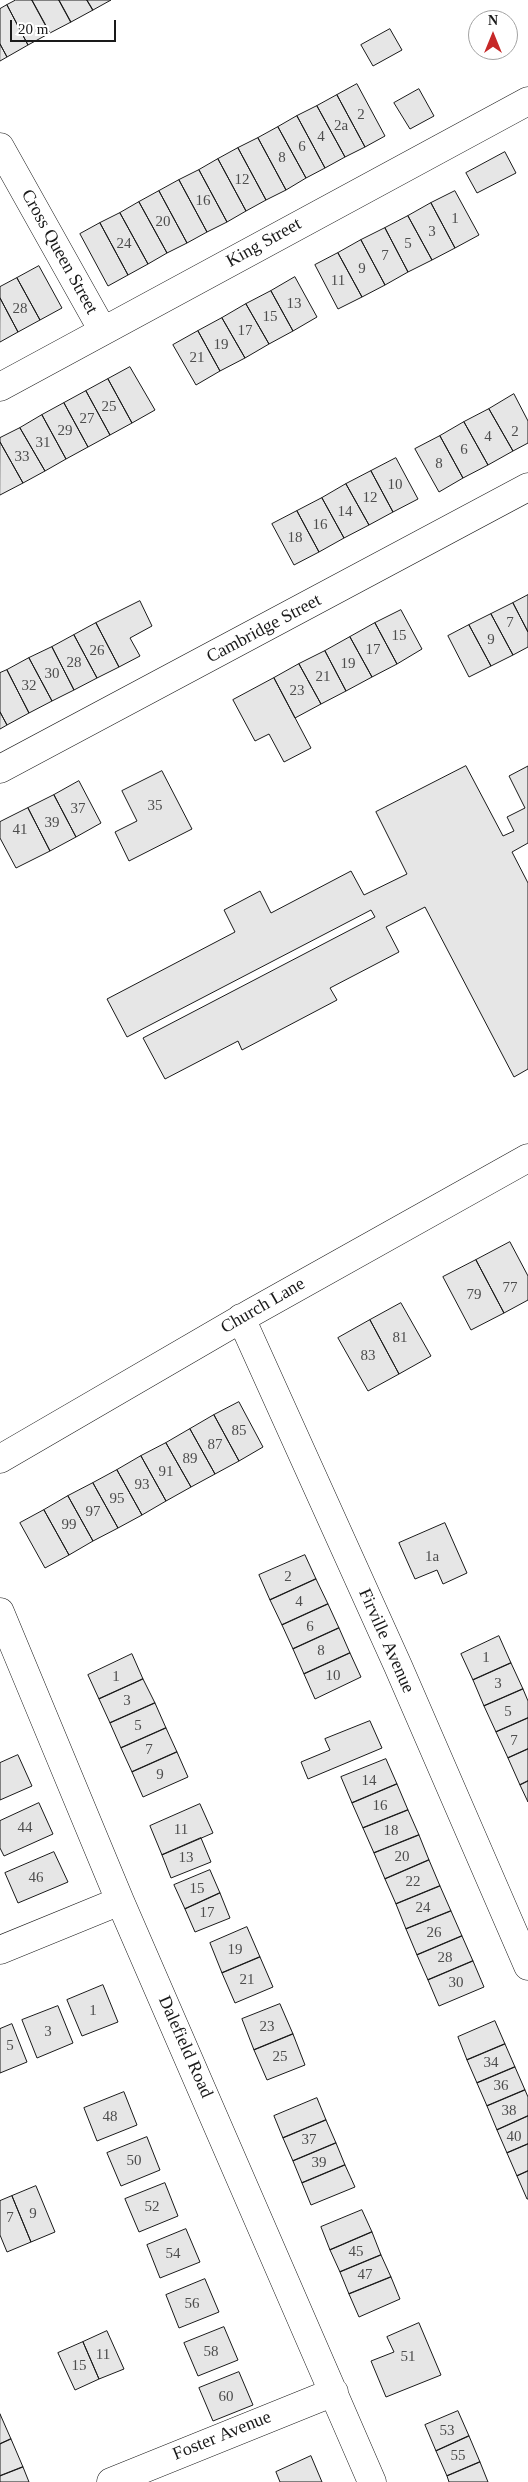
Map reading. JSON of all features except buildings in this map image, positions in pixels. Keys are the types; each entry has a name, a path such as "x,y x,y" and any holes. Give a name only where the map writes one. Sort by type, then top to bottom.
{"street":[{"name":"King Street","path":"0,387 528,101"},
{"name":"Cross Queen Street","path":"0,147 103,331"},
{"name":"Cambridge Street","path":"0,769 528,487"},
{"name":"Church Lane","path":"0,1460 241,1318 527,1161"},
{"name":"Firville Avenue","path":"241,1318 398,1666 528,1966"},
{"name":"Dalefield Road","path":"0,1612 120,1900 372,2482"},
{"path":"0,1950 120,1900"},
{"name":"Foster Avenue","path":"111,2482 334,2392"}]}
